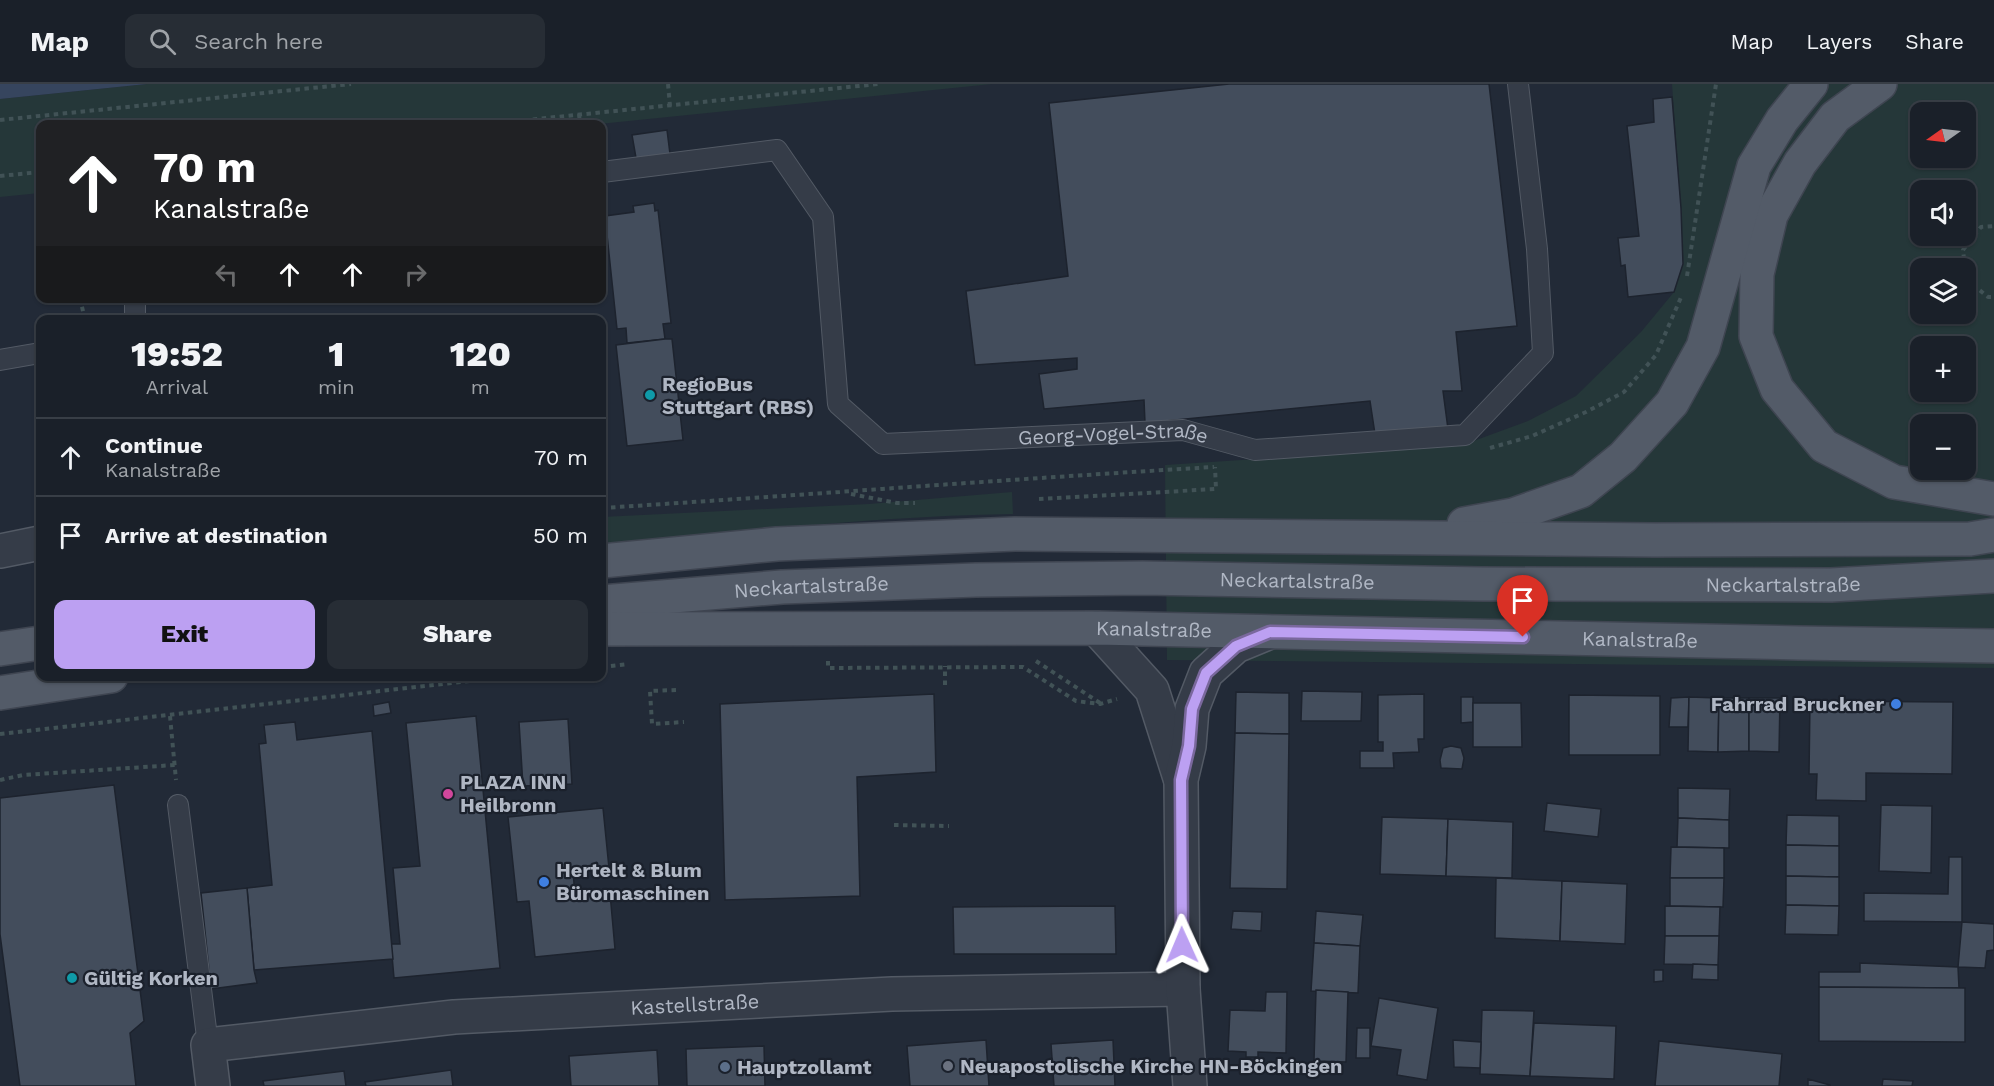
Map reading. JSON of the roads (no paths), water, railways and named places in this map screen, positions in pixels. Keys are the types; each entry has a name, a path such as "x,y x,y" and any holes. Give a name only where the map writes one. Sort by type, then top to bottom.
{"main road":[{"path":"1390,538 1513,515 1581,491 1623,458 1672,403 1704,347 1754,166 1782,120 1811,84"},
{"path":"1880,84 1835,117 1800,163 1772,215 1757,274 1756,336 1777,389 1824,446 1894,482 1994,499"},
{"path":"606,561 777,544 1014,534 1655,540 1970,539 1994,535"},
{"name":"Neckartalstraße","path":"606,602 782,587 976,580 1143,578 1493,584 1832,585 1994,576"},
{"name":"Kanalstraße","path":"606,629 1096,628 1990,646"},
{"path":"0,649 36,643"},
{"path":"0,693 78,681"}],"street":[{"path":"0,551 36,544"},
{"path":"1096,628 1152,690 1181,780"},
{"path":"1190,1086 1183,989 1181,780 1189,746 1192,709 1206,673 1236,646 1270,632"},
{"name":"Kastellstraße","path":"208,1045 454,1017 892,994 1183,989"},
{"path":"208,1045 213,1086"}],"lane":[{"name":"Georg-Vogel-Straße","path":"606,171 777,150 824,217 838,405 883,444 1183,430 1255,450 1465,435 1543,353 1537,249 1518,84"},
{"path":"0,360 36,354"},
{"path":"178,805 208,1045"}],"water":[{"path":"0,84 147,84 0,99"}],"place":[{"name":"RegioBus Stuttgart (RBS)","path":"650,395"},
{"name":"Fahrrad Bruckner","path":"1896,704"},
{"name":"PLAZA INN Heilbronn","path":"448,794"},
{"name":"Hertelt & Blum Büromaschinen","path":"544,882"},
{"name":"Gültig Korken","path":"72,978"},
{"name":"Neuapostolische Kirche HN-Böckingen","path":"948,1066"},
{"name":"Hauptzollamt","path":"725,1067"}]}
